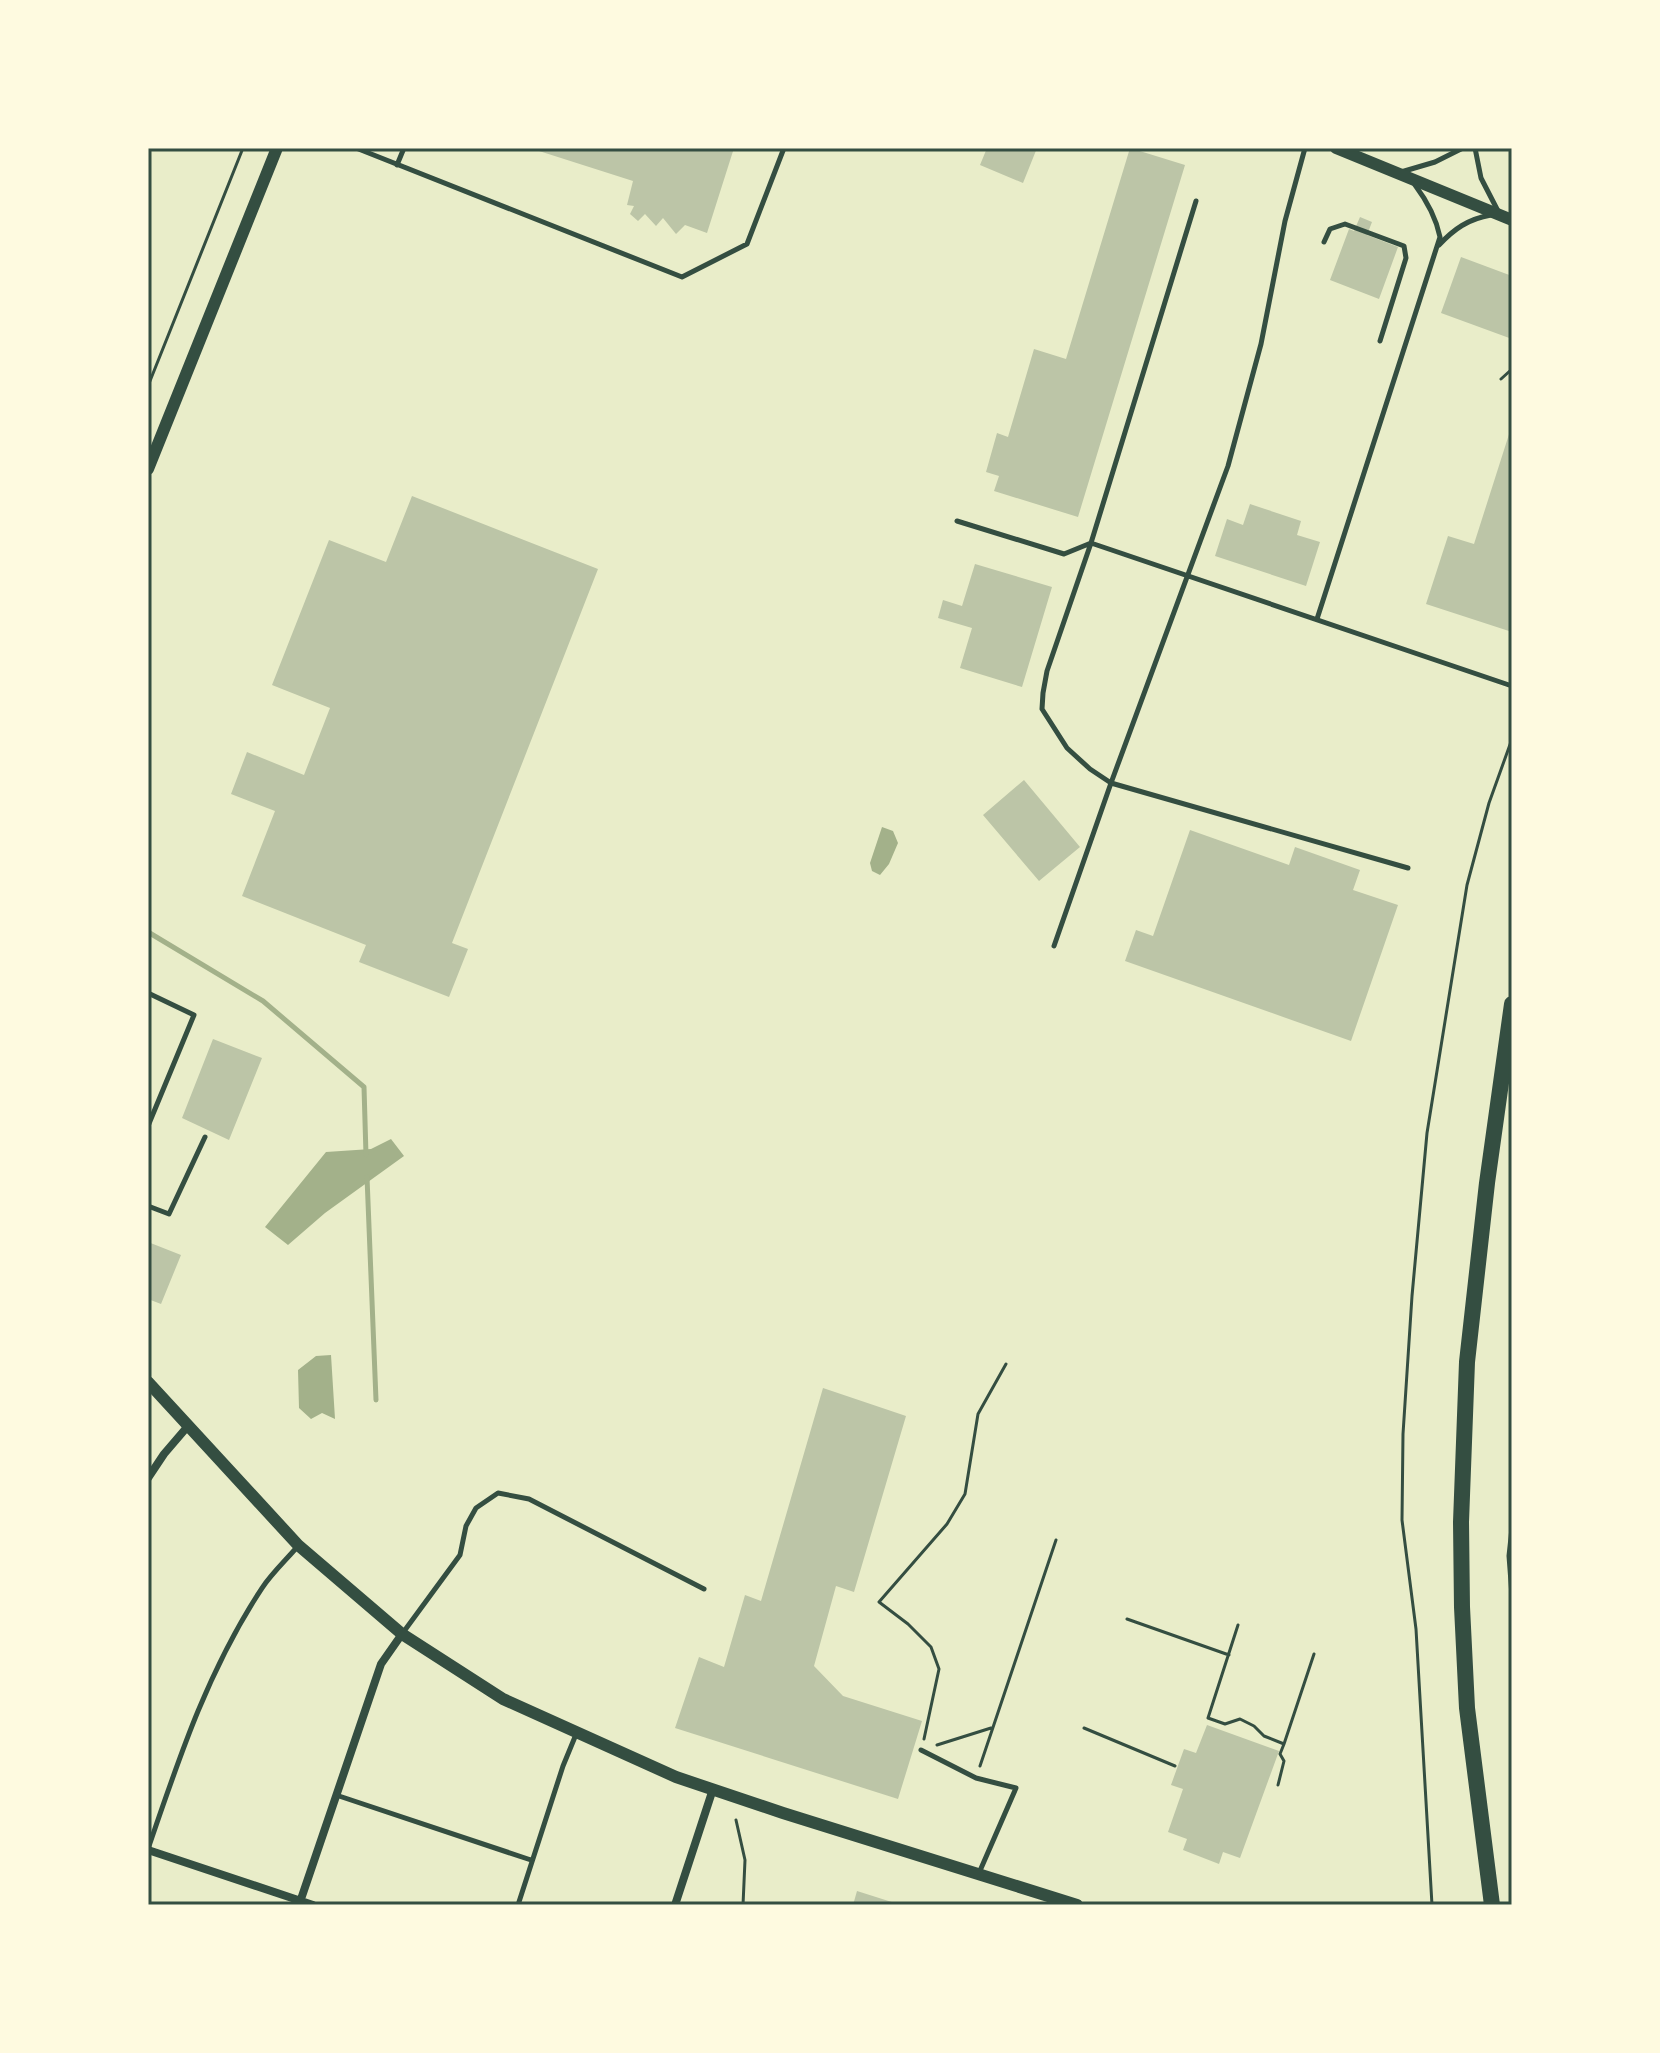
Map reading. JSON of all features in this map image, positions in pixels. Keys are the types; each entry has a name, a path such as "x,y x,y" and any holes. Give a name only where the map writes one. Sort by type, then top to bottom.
{"main road":[{"path":"1492,1905 1465,1678 1462,1493 1467,1362 1487,1183 1512,1004"}],"street":[{"path":"148,469 277,148"},
{"path":"1336,148 1512,220"},
{"path":"148,1382 298,1545 402,1634 503,1699 676,1777 1077,1905"},
{"path":"148,1478 188,1426"},
{"path":"300,1903 381,1664 402,1634"},
{"path":"675,1905 713,1789"},
{"path":"148,1850 313,1905"}],"lane":[{"path":"356,148 682,277 747,244 784,148"},
{"path":"397,165 404,148"},
{"path":"1054,946 1228,466 1261,344 1285,221 1305,148"},
{"path":"1317,619 1440,237 1438,224 1425,198 1404,175 1463,148"},
{"path":"1435,249 1465,222 1499,214 1481,178 1475,148"},
{"path":"1196,201 1091,543 1047,671 1042,709 1067,748 1111,783 1408,868"},
{"path":"1324,242 1330,229 1345,224 1404,246 1406,258 1380,341"},
{"path":"957,521 1064,554 1091,543 1512,686"},
{"path":"148,993 194,1015 148,1126"},
{"path":"148,1206 169,1214 205,1137"},
{"path":"402,1634 460,1555 466,1526 476,1508 498,1493 529,1499 704,1589"},
{"path":"148,1850 195,1715 229,1642 263,1587 298,1545"},
{"path":"518,1905 577,1732"},
{"path":"921,1750 976,1778 1016,1788 979,1874"},
{"path":"336,1795 531,1860"}],"path":[{"path":"148,386 243,148"},
{"path":"1501,379 1512,369"},
{"path":"1432,1905 1416,1629 1402,1520 1403,1434 1412,1296 1427,1133 1467,885 1489,803 1512,739"},
{"path":"991,1728 921,1750 939,1669 931,1647 879,1602 947,1524 965,1494 978,1414 1006,1364"},
{"path":"1512,1519 1508,1556 1512,1609"},
{"path":"976,1778 1056,1540"},
{"path":"1127,1619 1229,1655"},
{"path":"1238,1625 1208,1718 1225,1724 1240,1719 1264,1736 1284,1744"},
{"path":"1278,1785 1284,1761 1280,1754 1314,1654"},
{"path":"1084,1728 1175,1766"},
{"path":"736,1820 745,1860 743,1905"}],"shaded area":[{"path":"882,827 893,831 898,843 889,864 880,875 872,871 870,863"},
{"path":"391,1139 404,1156 325,1213 288,1245 265,1227 326,1152 371,1149"},
{"path":"331,1355 335,1419 322,1413 311,1419 299,1408 298,1370 316,1356"}],"building":[{"path":"540,148 734,148 707,233 685,225 676,234 663,218 656,226 645,214 638,221 630,214 634,206 627,205 633,181 539,151"},
{"path":"987,148 1037,148 1023,183 980,165"},
{"path":"1130,148 1185,165 1078,517 994,491 999,476 986,472 997,433 1008,437 1034,349 1066,359"},
{"path":"1360,217 1372,222 1367,235 1398,247 1379,299 1330,280 1349,229 1354,231"},
{"path":"1461,257 1512,276 1512,339 1441,313"},
{"path":"1511,428 1512,632 1426,604 1448,536 1474,544"},
{"path":"412,496 598,569 452,943 468,949 449,997 359,962 366,945 242,896 275,811 231,794 247,752 304,775 330,708 272,685 329,540 386,562"},
{"path":"1250,504 1301,521 1297,535 1320,542 1306,586 1215,556 1227,519 1243,525"},
{"path":"975,564 1052,587 1022,687 960,668 972,628 938,618 943,600 962,606"},
{"path":"1024,780 1080,847 1039,881 983,815"},
{"path":"1190,830 1289,865 1295,847 1360,870 1353,890 1398,905 1351,1041 1125,961 1136,930 1153,936"},
{"path":"213,1039 262,1058 229,1140 182,1118"},
{"path":"148,1242 181,1255 161,1304 148,1299"},
{"path":"823,1388 906,1416 854,1592 836,1586 814,1666 843,1696 922,1721 898,1799 675,1728 699,1657 724,1667 745,1595 761,1601"},
{"path":"1207,1725 1279,1751 1240,1858 1223,1852 1219,1864 1183,1850 1187,1839 1168,1832 1183,1789 1171,1785 1184,1749 1196,1753"},
{"path":"857,1891 898,1904 898,1905 853,1905"}],"waterway":[{"path":"148,932 263,1001 364,1087 366,1155"},
{"path":"367,1177 376,1400"}]}
